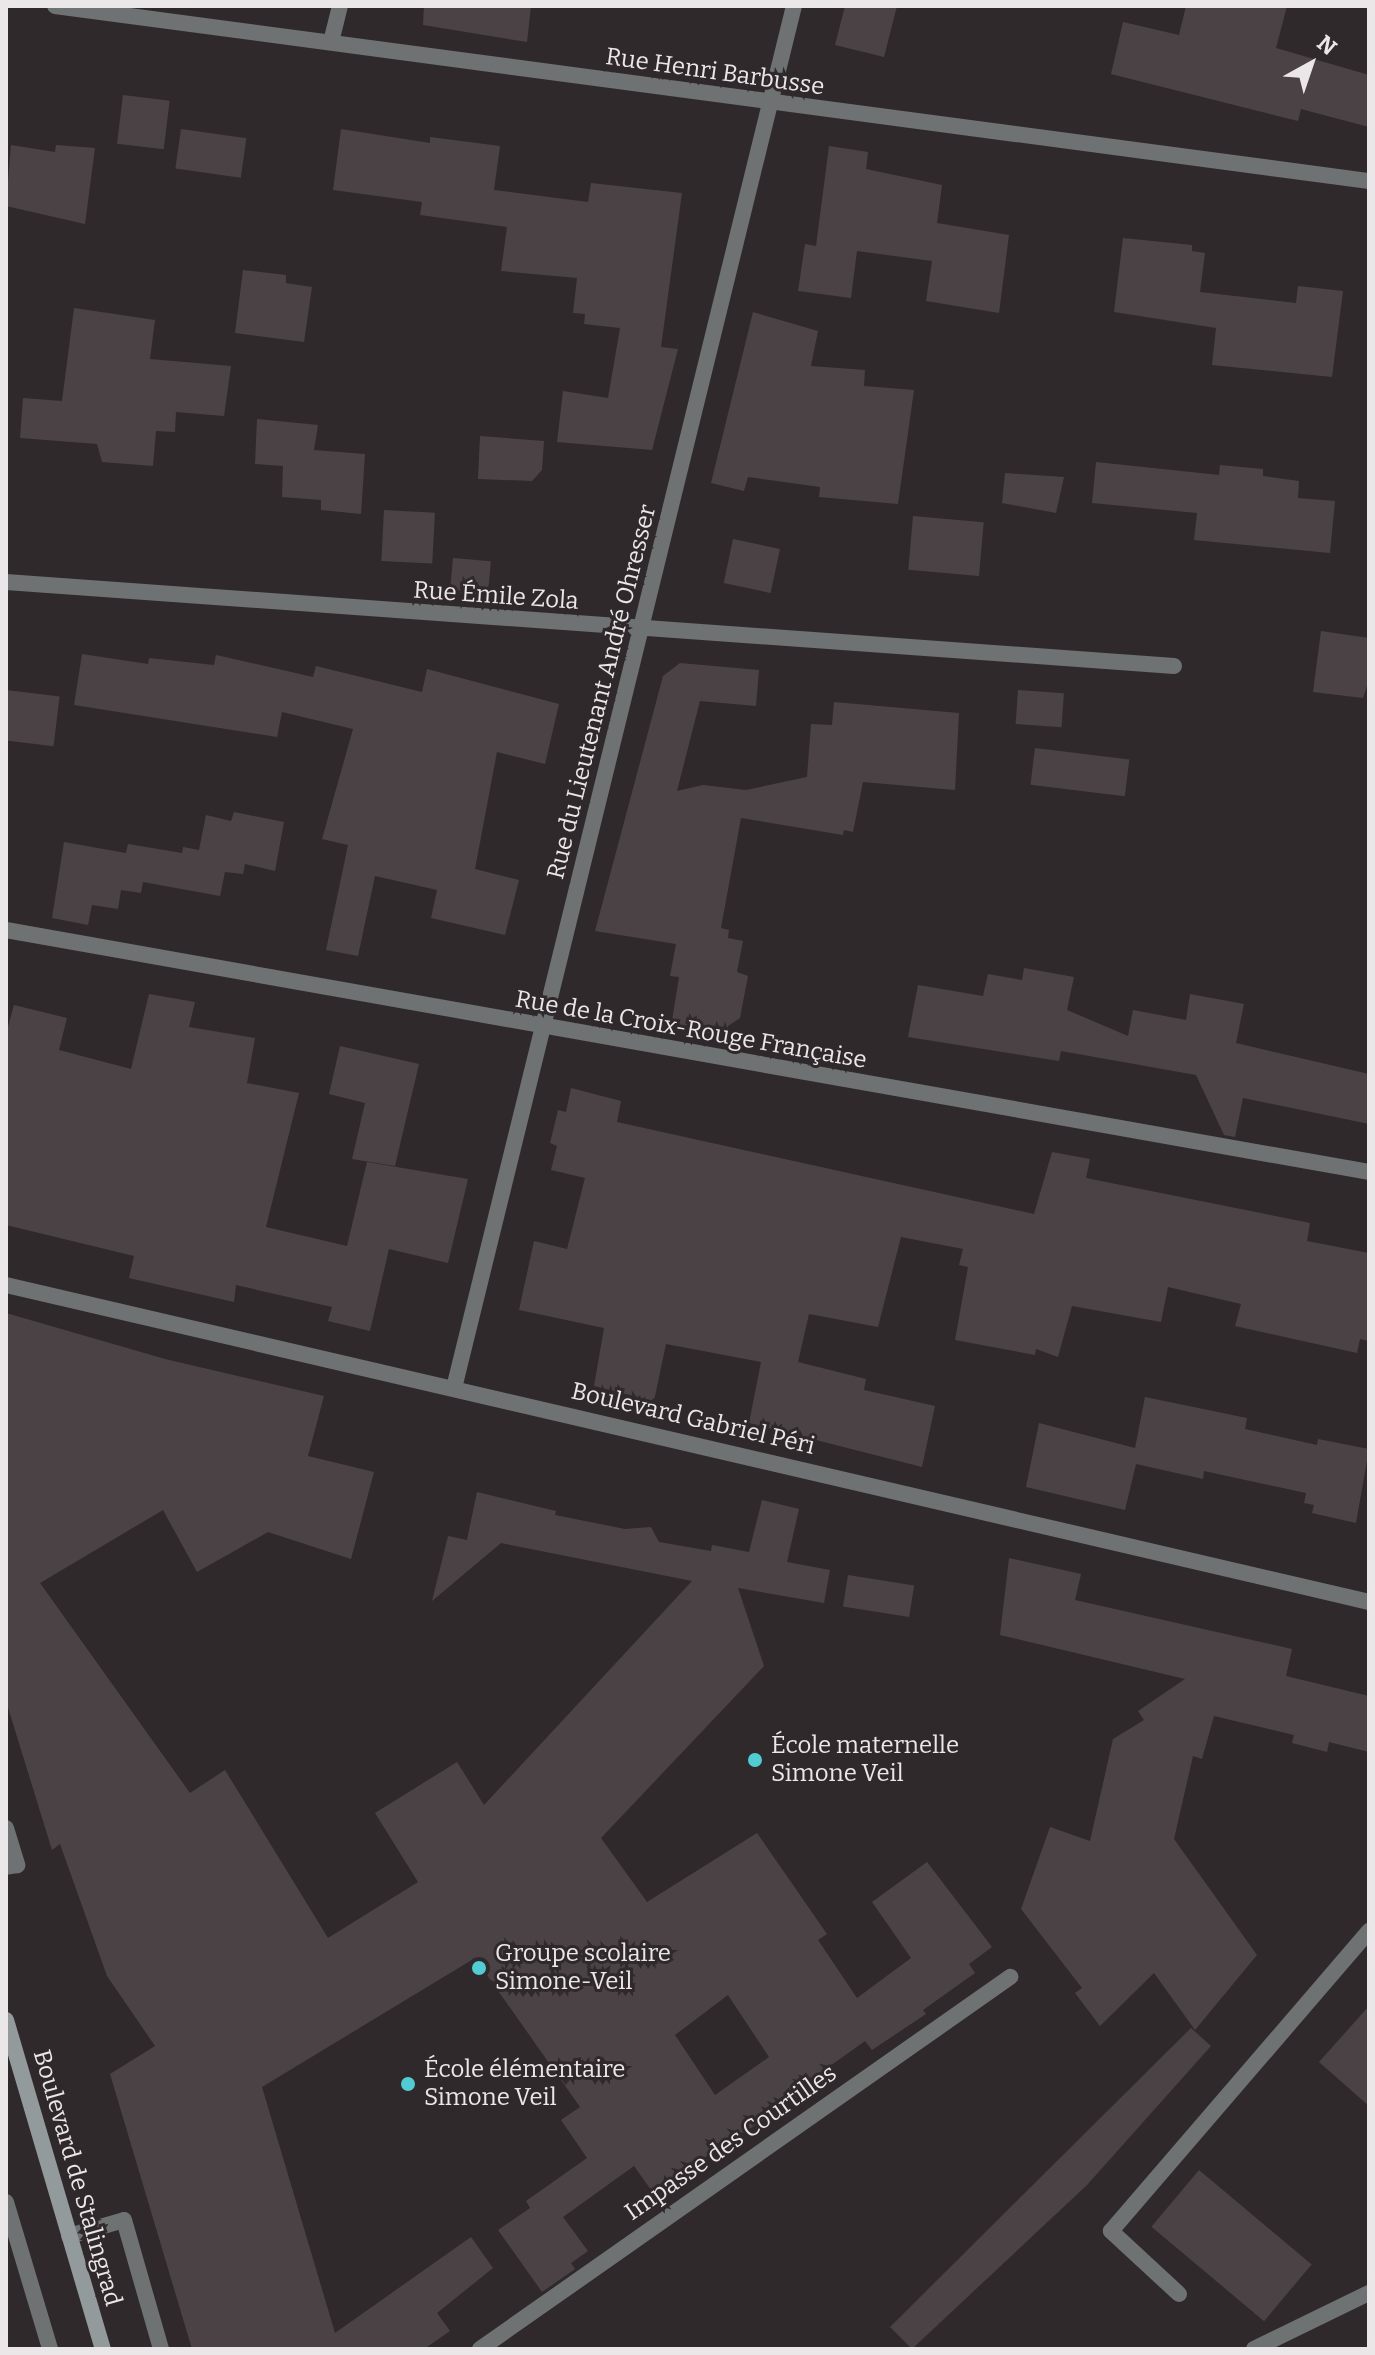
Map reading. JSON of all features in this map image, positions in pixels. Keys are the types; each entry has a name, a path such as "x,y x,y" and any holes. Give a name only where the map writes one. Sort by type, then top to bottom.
{"main road":[{"name":"Boulevard de Stalingrad","path":"6,2020 103,2349"}],"street":[{"name":"Rue Henri Barbusse","path":"55,6 770,104 1369,181"},
{"path":"331,42 340,6"},
{"name":"Rue du Lieutenant André Ohresser","path":"454,1388 794,6"},
{"name":"Rue Émile Zola","path":"6,582 642,631 1174,666"},
{"name":"Rue de la Croix-Rouge Française","path":"6,930 543,1029 1369,1172"},
{"name":"Boulevard Gabriel Péri","path":"6,1285 1369,1602"},
{"path":"6,1828 17,1865 6,1867"},
{"path":"1179,2294 1111,2231 1369,1931"},
{"name":"Impasse des Courtilles","path":"480,2349 1010,1977"},
{"path":"6,2202 50,2349"},
{"path":"69,2236 124,2220 161,2349"},
{"path":"1254,2349 1369,2293"}],"building":[{"path":"424,6 531,6 527,42 423,25"},
{"path":"845,6 897,6 884,57 835,45"},
{"path":"1186,6 1287,6 1276,48 1369,75 1369,127 1301,109 1298,121 1111,74 1123,22 1179,35"},
{"path":"123,95 170,101 164,149 117,144"},
{"path":"181,129 246,138 241,178 175,169"},
{"path":"341,129 430,143 430,137 500,146 494,190 588,202 591,183 682,193 661,347 678,349 652,450 557,442 563,391 608,398 620,328 584,324 585,314 573,313 577,278 501,271 507,227 420,215 422,202 333,190"},
{"path":"11,145 55,152 56,145 95,148 85,224 6,206"},
{"path":"829,146 868,152 866,169 942,185 937,223 1009,235 999,313 926,301 932,261 857,251 851,298 798,291 805,244 816,246"},
{"path":"1123,238 1192,245 1192,251 1205,253 1200,292 1296,303 1298,286 1343,291 1332,377 1212,365 1216,328 1114,312"},
{"path":"243,270 286,275 286,283 312,287 304,342 235,333"},
{"path":"74,308 155,320 150,359 231,366 224,416 176,412 175,432 156,431 153,466 102,462 97,444 20,438 23,398 62,401"},
{"path":"753,312 818,331 811,366 865,370 864,386 914,390 898,504 819,497 820,487 748,477 744,491 711,483"},
{"path":"257,419 318,425 314,450 365,454 361,514 321,510 321,500 282,497 283,466 255,464"},
{"path":"480,436 544,441 542,470 532,481 478,479"},
{"path":"1096,462 1219,475 1220,465 1263,469 1263,476 1299,481 1298,498 1335,501 1330,553 1194,540 1197,513 1092,503"},
{"path":"1005,473 1064,477 1056,513 1002,503"},
{"path":"384,510 435,513 432,564 381,561"},
{"path":"913,516 984,522 979,576 908,570"},
{"path":"733,539 780,549 771,593 724,583"},
{"path":"453,558 491,561 488,595 450,592"},
{"path":"1321,631 1369,638 1369,680 1363,698 1313,692"},
{"path":"82,654 148,664 149,658 214,665 216,655 313,677 316,666 422,692 427,669 559,704 545,764 497,752 475,869 519,880 505,935 431,918 437,890 375,876 358,956 326,950 348,845 322,839 353,729 282,712 277,737 74,705"},
{"path":"680,663 759,670 756,706 700,701 677,791 703,785 746,790 807,777 811,724 832,725 834,702 959,713 955,790 863,782 853,832 844,830 843,835 741,818 721,928 729,930 728,938 743,941 737,972 748,976 740,1018 728,1026 726,1036 671,1027 679,977 670,976 676,944 595,931 663,676"},
{"path":"6,690 60,697 54,746 6,740"},
{"path":"1018,690 1064,693 1062,727 1016,724"},
{"path":"1035,748 1129,760 1125,796 1030,785"},
{"path":"234,812 284,822 275,871 245,864 243,874 225,872 220,896 143,882 141,893 121,890 118,909 92,905 88,925 52,918 64,842 126,853 128,844 182,853 183,847 199,850 206,815 231,821"},
{"path":"1024,968 1074,977 1067,1010 1128,1036 1133,1010 1186,1020 1190,994 1244,1004 1236,1043 1369,1074 1369,1124 1243,1098 1235,1137 1224,1135 1196,1075 1061,1051 1059,1061 908,1037 918,985 983,996 988,974 1022,980"},
{"path":"149,994 195,1002 189,1027 255,1038 247,1083 299,1093 266,1227 347,1246 367,1162 468,1179 448,1263 389,1249 370,1331 328,1321 332,1307 236,1285 234,1302 129,1278 134,1256 6,1225 6,1034 14,1005 67,1018 59,1050 131,1069"},
{"path":"340,1046 419,1064 395,1166 352,1159 365,1103 329,1094"},
{"path":"571,1088 621,1101 617,1122 1034,1214 1052,1152 1090,1159 1086,1178 1310,1223 1307,1241 1369,1253 1369,1341 1360,1339 1357,1353 1235,1326 1241,1304 1168,1287 1161,1322 1072,1306 1058,1357 1036,1349 1035,1355 955,1340 968,1267 959,1265 963,1249 901,1237 878,1327 809,1314 798,1362 866,1379 864,1390 935,1406 922,1467 749,1423 761,1362 666,1344 654,1401 594,1386 604,1328 519,1310 534,1241 567,1249 585,1178 551,1170 557,1146 550,1143 558,1110 566,1112"},
{"path":"6,1313 165,1359 324,1396 308,1456 374,1472 351,1559 268,1532 197,1572 163,1510 40,1583 190,1793 225,1770 328,1938 418,1882 375,1813 457,1762 484,1805 692,1581 501,1543 432,1601 448,1536 467,1540 477,1492 556,1511 555,1515 625,1529 651,1527 659,1542 711,1551 712,1545 749,1552 762,1500 799,1509 787,1562 830,1570 824,1603 738,1588 764,1666 601,1838 647,1902 757,1833 827,1934 818,1940 857,1998 911,1958 872,1902 927,1862 992,1947 969,1964 975,1973 923,2010 926,2014 872,2050 865,2041 795,2091 798,2096 654,2194 634,2166 563,2217 588,2251 571,2263 575,2269 542,2292 498,2230 530,2208 526,2201 587,2158 561,2120 580,2107 475,1958 262,2087 335,2333 471,2237 493,2268 437,2313 450,2331 424,2349 192,2349 110,2074 155,2046 107,1976 60,1844 52,1850 6,1701","holes":["728,1995 769,2057 715,2095 675,2035"]},
{"path":"1145,1397 1247,1418 1245,1429 1317,1445 1318,1439 1369,1449 1356,1523 1312,1513 1314,1505 1304,1503 1306,1493 1204,1471 1203,1479 1136,1464 1125,1510 1026,1487 1039,1423 1135,1448"},
{"path":"1009,1558 1081,1574 1075,1600 1292,1649 1286,1676 1369,1696 1369,1752 1329,1742 1327,1752 1292,1743 1294,1735 1214,1716 1202,1759 1193,1756 1174,1839 1257,1955 1195,2030 1154,1973 1100,2026 1075,1993 1082,1988 1021,1909 1050,1827 1090,1841 1113,1739 1144,1720 1138,1711 1185,1679 1000,1635"},
{"path":"848,1575 914,1585 909,1617 843,1607"},
{"path":"1369,2006 1369,2106 1319,2062"},
{"path":"1191,2028 1211,2046 1087,2185 912,2349 890,2327"},
{"path":"1199,2170 1312,2264 1264,2321 1151,2227"}],"place":[{"name":"École maternelle Simone Veil","path":"755,1760"},
{"name":"Groupe scolaire Simone-Veil","path":"479,1968"},
{"name":"École élémentaire Simone Veil","path":"408,2084"}]}
